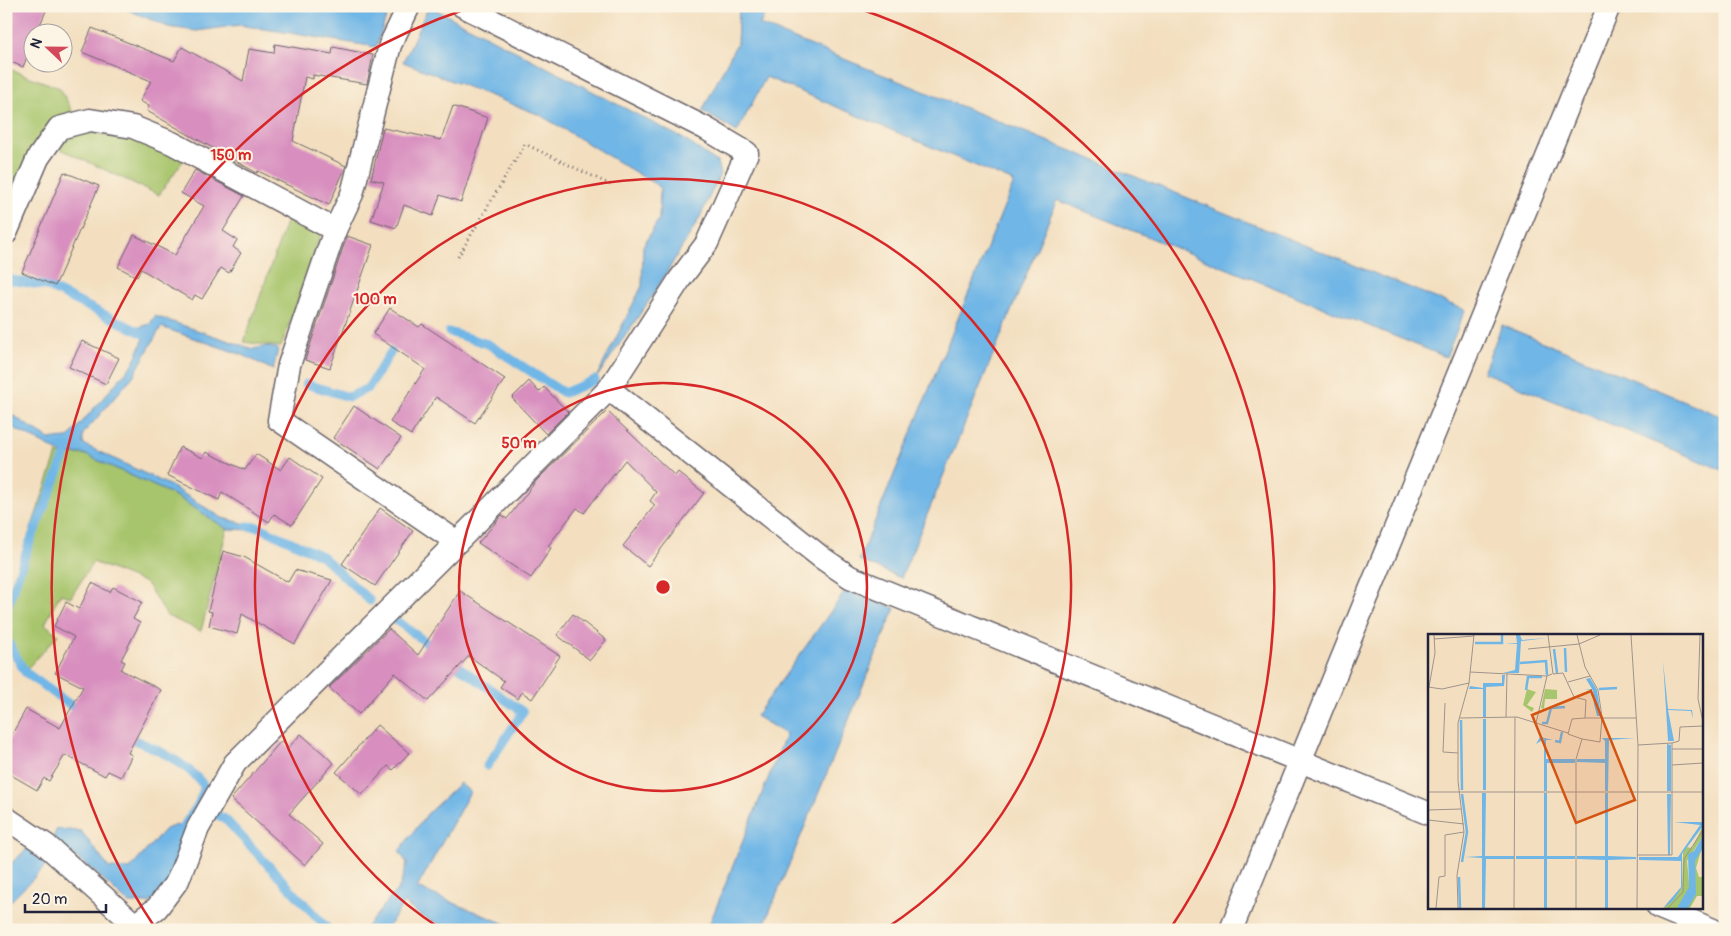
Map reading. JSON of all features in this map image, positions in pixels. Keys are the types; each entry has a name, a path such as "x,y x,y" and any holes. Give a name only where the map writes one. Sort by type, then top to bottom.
{"street":[{"path":"409,6 390,46 352,194 335,230 289,365 279,420 458,542"},
{"path":"6,818 46,845 133,927 157,908 178,880 198,828 235,763 609,389 680,279 707,243 747,153 705,128 463,6"},
{"path":"1231,930 1609,6"},
{"path":"6,233 38,158 60,128 90,120 133,128 172,143 335,230"},
{"path":"609,389 822,558 850,577 1428,813"},
{"path":"1660,908 1713,930"}],"path":[{"path":"458,257 525,144 611,186"}],"green space":[{"path":"6,68 60,88 73,113 36,141 13,194 6,192"},
{"path":"82,131 136,139 184,159 159,195 56,147"},
{"path":"288,217 321,234 281,347 244,342"},
{"path":"57,454 84,454 176,496 227,529 201,631 167,616 146,583 93,562 71,597 60,594 45,624 58,635 23,673 6,643 6,600"}],"water":[{"path":"119,6 390,6 376,47 240,25 197,31 168,27"},
{"path":"429,6 682,138 717,162 720,174 699,219 653,295 595,380 642,286 643,246 659,219 660,187 540,115 403,62"},
{"path":"739,6 767,6 760,25 1465,310 1446,357 1057,200 901,578 859,560 1014,182 766,77 737,132 702,111 737,43"},
{"path":"155,316 253,349 267,346 278,349 273,370 243,355 161,327 134,375 83,434 83,444 171,486 222,518 259,527 252,530 227,529 176,496 84,454 63,454 6,424 6,411 49,439 68,438 133,364 144,338 134,329 150,324"},
{"path":"1502,325 1725,418 1725,471 1483,372"},
{"path":"846,590 895,608 762,930 707,930 786,734 756,716"},
{"path":"460,783 470,792 417,888 520,930 473,930 444,925 417,913 404,902 386,930 364,930 400,886 407,863 399,851 428,813"},
{"path":"177,825 186,835 170,881 150,903 128,903 95,872 52,839 57,829 81,831 109,868 130,869 165,829"},
{"path":"28,848 48,864 6,906 6,868"}],"building":[{"path":"12,6 48,6 41,22 22,22 22,67 6,60 6,21"},
{"path":"92,28 174,61 182,47 243,81 249,49 274,53 275,44 332,54 333,47 373,55 367,84 313,75 313,79 305,77 293,141 346,166 329,205 258,171 257,173 147,111 149,106 140,101 151,81 82,52"},
{"path":"453,106 488,118 461,202 440,195 433,216 404,205 396,228 371,220 384,182 371,179 383,128 441,140"},
{"path":"195,170 244,196 223,231 237,240 233,247 241,253 229,273 221,268 202,299 195,295 192,300 141,269 137,277 118,267 134,235 175,255 204,206 181,193"},
{"path":"64,172 99,186 55,286 22,272"},
{"path":"347,236 373,245 330,368 305,360"},
{"path":"390,308 419,327 422,324 505,379 475,423 436,397 411,435 390,422 425,369 373,334"},
{"path":"82,341 119,358 106,384 69,367"},
{"path":"529,381 539,392 544,387 568,412 546,434 512,398"},
{"path":"354,406 401,438 380,469 333,438"},
{"path":"607,411 675,476 678,472 704,493 648,566 623,546 655,505 650,501 656,492 625,460 584,513 577,508 548,546 551,548 531,578 478,543 502,515 507,519 536,481"},
{"path":"180,447 203,458 206,452 245,470 256,454 281,470 290,457 322,479 292,525 274,514 269,522 222,492 219,500 167,475"},
{"path":"380,508 413,531 375,586 342,564"},
{"path":"223,551 244,557 288,582 295,570 332,580 295,644 242,614 237,634 209,626 212,612 208,611"},
{"path":"92,583 110,592 113,587 142,602 133,619 140,623 121,660 125,662 121,670 161,690 128,753 132,755 121,777 108,771 105,776 65,755 49,781 44,778 37,790 6,772 6,745 26,709 60,728 83,687 55,673 74,637 54,626 66,602 79,609"},
{"path":"460,591 560,656 532,699 522,692 518,699 500,687 504,681 469,656 428,701 395,673 359,714 329,688 389,629 418,655"},
{"path":"573,614 606,640 590,660 557,635"},
{"path":"377,725 409,753 393,770 388,766 362,795 336,772"},
{"path":"301,734 334,763 289,814 323,844 305,865 231,799 281,741 289,747"}],"waterway":[{"path":"6,279 46,286 144,334"},
{"path":"449,332 488,344 564,393 595,380"},
{"path":"306,384 349,397 368,388 391,352"},
{"path":"69,446 28,547 7,608 7,640 25,672 80,712"},
{"path":"247,526 259,527 322,556 370,601"},
{"path":"397,621 435,649"},
{"path":"449,660 523,712 487,766"},
{"path":"124,736 179,762 205,787 198,805 175,839"},
{"path":"213,813 225,819 329,930"}]}
